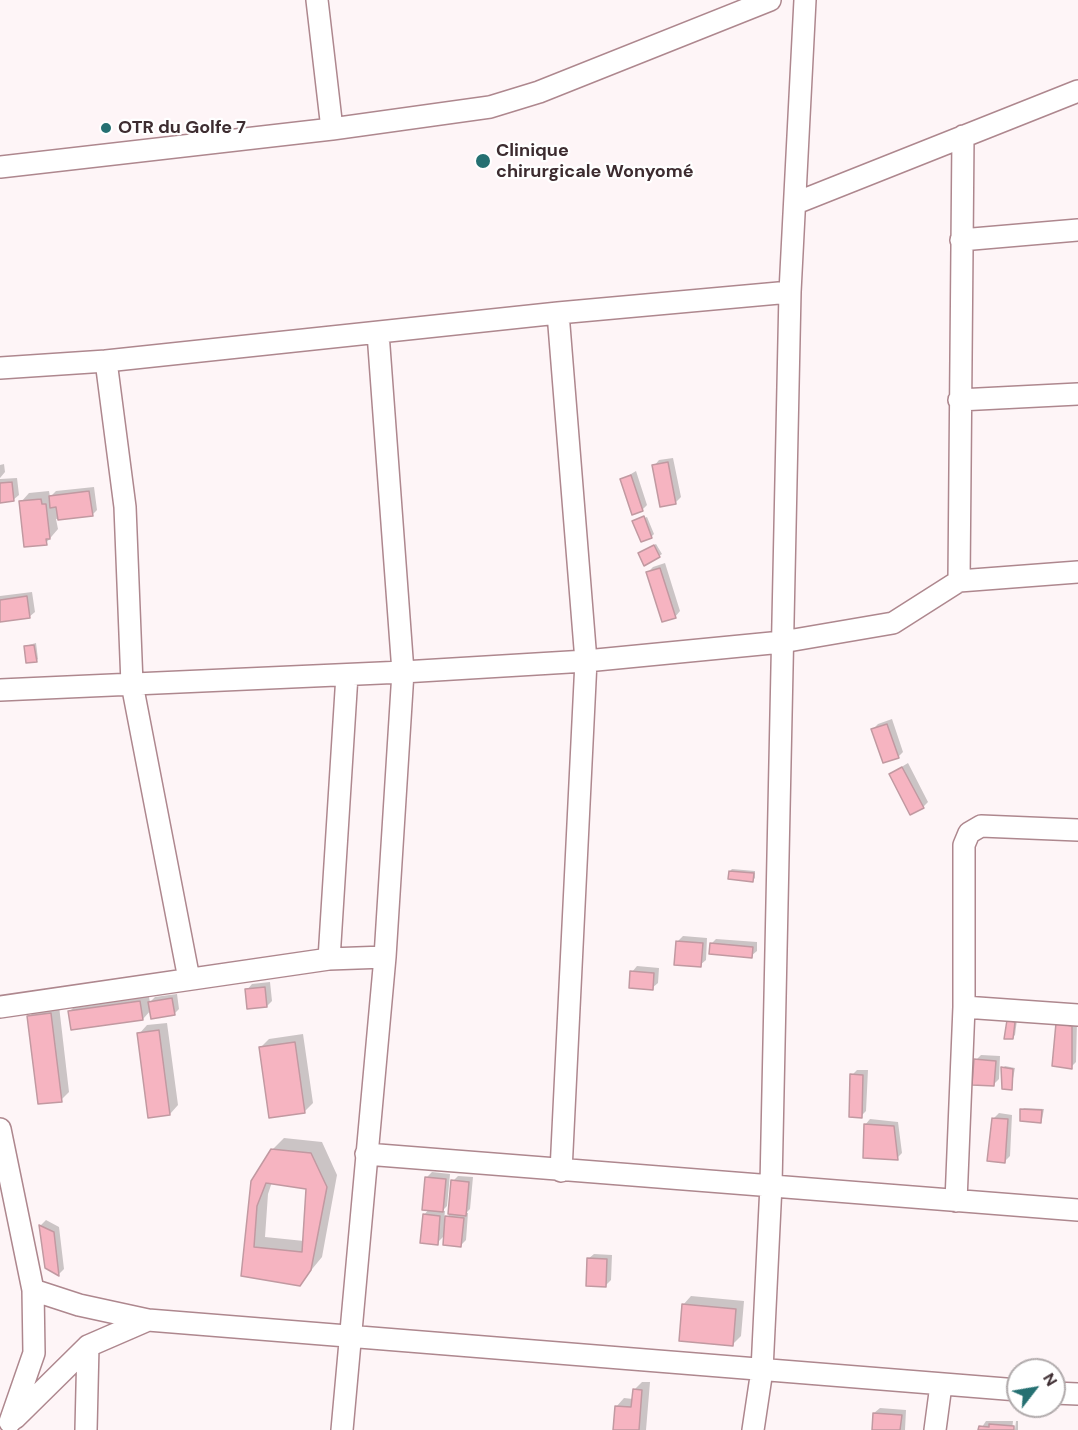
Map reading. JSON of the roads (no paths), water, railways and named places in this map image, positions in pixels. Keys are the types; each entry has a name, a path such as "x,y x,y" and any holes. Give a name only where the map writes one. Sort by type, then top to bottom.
{"street":[{"path":"317,0 332,129"},
{"path":"0,167 332,129 490,107 539,92 770,0"},
{"path":"753,1430 762,1370 771,1185 790,292 805,0"},
{"path":"796,203 1078,91"},
{"path":"959,581 963,136"},
{"path":"961,240 1078,230"},
{"path":"0,368 106,361 558,313 790,292"},
{"path":"558,313 586,661 561,1171"},
{"path":"342,1430 353,1338 366,1154 385,957 403,672 378,333"},
{"path":"106,361 124,507 132,684 189,979"},
{"path":"959,400 1078,394"},
{"path":"0,690 347,675 586,661 782,642 893,623 959,581 1078,572"},
{"path":"329,959 347,675"},
{"path":"956,1201 964,1007 964,845 969,833 981,826 1078,830"},
{"path":"0,1007 329,959 385,957"},
{"path":"964,1007 1078,1015"},
{"path":"0,1129 6,1192 33,1290 34,1353 8,1426"},
{"path":"366,1154 1078,1210"},
{"path":"33,1290 80,1305 148,1320 1006,1389"},
{"path":"8,1426 88,1346 148,1320"},
{"path":"86,1430 88,1346"},
{"path":"935,1430 941,1385"}],"place":[{"name":"OTR du Golfe 7","path":"106,128"},
{"name":"Clinique chirurgicale Wonyomé","path":"483,161"}]}
